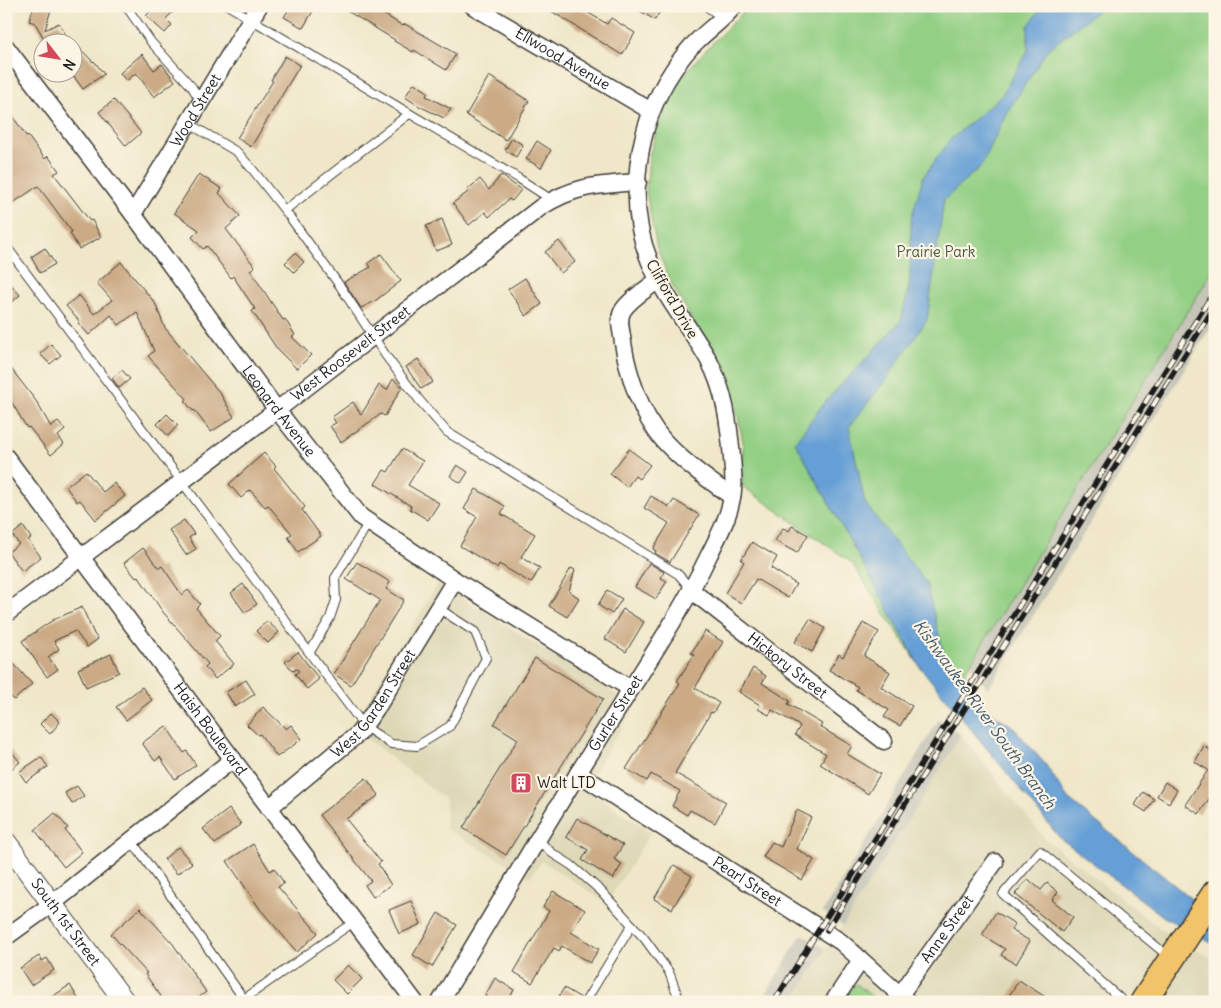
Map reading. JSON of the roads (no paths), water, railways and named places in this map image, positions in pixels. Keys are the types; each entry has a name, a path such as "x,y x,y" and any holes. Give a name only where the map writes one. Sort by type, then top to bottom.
{"main road":[{"path":"1144,1002 1215,893"}],"street":[{"name":"Ellwood Avenue","path":"473,6 651,111"},
{"name":"Wood Street","path":"133,214 255,13"},
{"name":"Clifford Drive","path":"729,13 683,56 666,82 651,111 645,134 638,182 638,206 642,236 649,261 658,280 709,361 717,381 729,419 733,476 732,497"},
{"name":"Leonard Avenue","path":"6,47 133,214 277,410 361,517 455,580 631,689"},
{"name":"West Roosevelt Street","path":"6,614 552,200 586,186 638,182"},
{"path":"658,280 628,304 620,319 624,352 634,386 648,418 664,441 686,462 732,497"},
{"name":"Haish Boulevard","path":"6,457 414,1002"},
{"name":"Gurler Street","path":"440,1002 578,773 692,591 721,530 732,497"},
{"name":"West Garden Street","path":"269,808 351,741 364,726 455,580"},
{"name":"Hickory Street","path":"692,591 884,741"},
{"path":"6,937 52,904 233,759"},
{"name":"Pearl Street","path":"578,773 841,942 904,998"},
{"name":"South 1st Street","path":"6,842 125,1002"},
{"name":"Anne Street","path":"904,998 995,862"},
{"path":"833,1002 861,960"}],"lane":[{"path":"126,6 151,42 192,87 201,102"},
{"path":"230,6 255,13 409,114 552,200"},
{"path":"706,6 729,13"},
{"path":"284,210 409,114"},
{"path":"188,123 237,152 284,210 340,286 373,337 420,401 447,432 678,574 692,591"},
{"path":"6,246 364,726 391,744 417,746 450,726 486,658 475,632 438,608"},
{"path":"310,652 330,618 336,600 335,578 369,522"},
{"path":"131,840 245,1000 355,921"},
{"path":"538,840 552,853 572,865 601,891 644,938 669,972 680,1002"},
{"path":"1124,1002 1003,894 1040,852 1168,964"},
{"path":"585,1002 632,925"}],"water":[{"name":"Kishwaukee River South Branch","path":"1043,6 1104,6 1048,49 1006,114 982,165 944,200 927,320 884,382 849,427 865,503 926,583 946,662 977,703 1012,726 1046,765 1068,799 1215,918 1215,945 1164,917 1060,838 920,667 795,442 824,403 901,321 909,287 911,219 923,177 951,139 1002,95 1028,50 1028,26"}],"railway":[{"path":"774,1002 1215,290"},
{"path":"827,930 1215,306"}],"place":[{"name":"Walt LTD","path":"521,783"}],"park label":[{"name":"Prairie Park","path":"936,252"}]}
